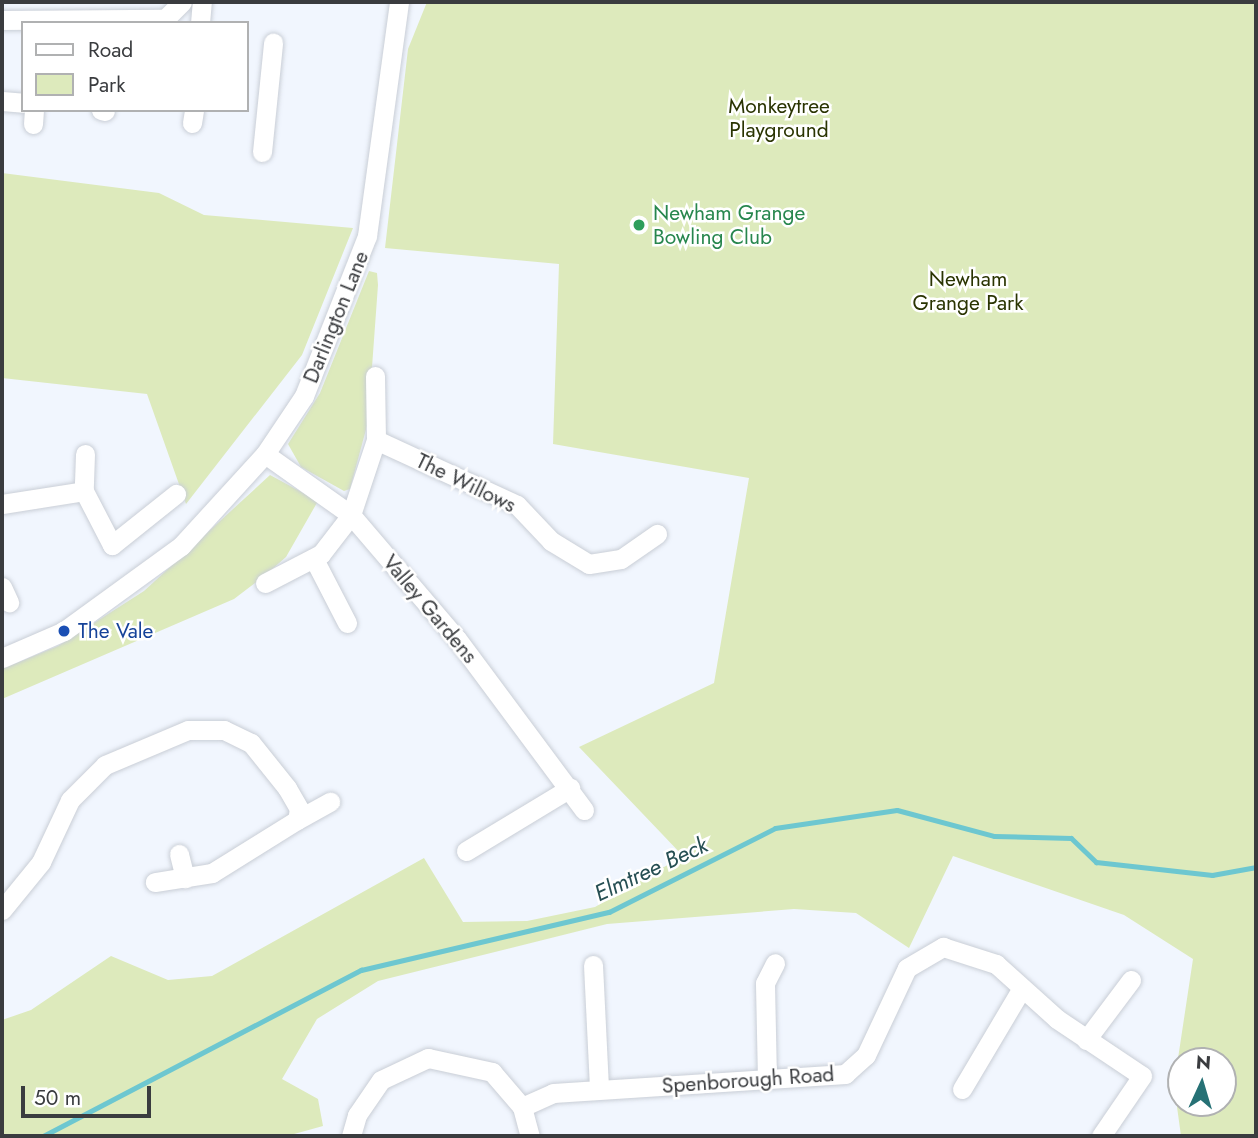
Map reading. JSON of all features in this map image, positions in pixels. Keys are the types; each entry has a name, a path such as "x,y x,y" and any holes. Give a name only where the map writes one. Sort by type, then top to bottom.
{"street":[{"path":"167,21 181,2"},
{"path":"200,21 202,2"},
{"name":"Darlington Lane","path":"2,658 64,631 129,588 181,546 265,454 304,396 357,275 375,198 399,2"},
{"path":"12,14 34,21"},
{"path":"262,152 256,105 273,44"},
{"path":"2,101 21,103"},
{"path":"265,583 314,559 351,515 376,440 375,376"},
{"name":"The Willows","path":"376,440 517,505 551,541 589,564 621,559 657,534"},
{"path":"85,454 84,491 112,545 176,494"},
{"name":"Valley Gardens","path":"265,454 351,515 457,639 584,810"},
{"path":"2,504 84,491"},
{"path":"314,559 347,622"},
{"path":"2,910 26,884 87,780 105,765 188,730 224,730 251,743 287,788 299,809 297,820"},
{"path":"466,851 570,788"},
{"path":"155,882 212,873 330,802"},
{"path":"179,854 184,877"},
{"name":"Spenborough Road","path":"522,1107 553,1093 767,1080 854,1069 907,968 932,951 965,951 996,964 1086,1040 1142,1076 1101,1136"},
{"path":"767,1080 765,982 775,963"},
{"path":"593,965 599,1089"},
{"path":"1086,1040 1131,979"},
{"path":"962,1089 1022,988"},
{"path":"351,1136 357,1115 381,1080 428,1058 492,1072 522,1107 530,1136"}],"green space":[{"name":"Newham Grange Park","path":"427,2 1256,2 1256,1136 1181,1136 1178,1117 1237,1117 1237,1047 1180,1047 1193,959 1124,915 953,856 909,948 856,913 794,909 607,924 378,981 317,1019 282,1079 318,1099 323,1126 287,1136 2,1136 2,1020 31,1010 111,956 168,980 212,976 424,858 463,922 527,921 595,907 683,856 579,747 714,683 749,478 553,444 559,264 385,248 408,49"},
{"path":"2,173 159,193 204,215 353,228 302,355 186,504 147,394 2,378"},
{"path":"369,271 377,273 378,285 368,422 350,489 344,491 301,467 288,444 320,393"},
{"path":"270,475 318,501 286,557 263,577 234,599 2,699 2,669 58,646 144,591"}],"waterway":[{"name":"Elmtree Beck","path":"43,1136 361,970 609,912 775,828 897,810 994,836 1071,838 1096,862 1212,875 1256,867"}],"place":[{"name":"Newham Grange Bowling Club","path":"639,225"},
{"name":"The Vale","path":"64,631"}],"park label":[{"name":"Monkeytree Playground","path":"779,118"}]}
